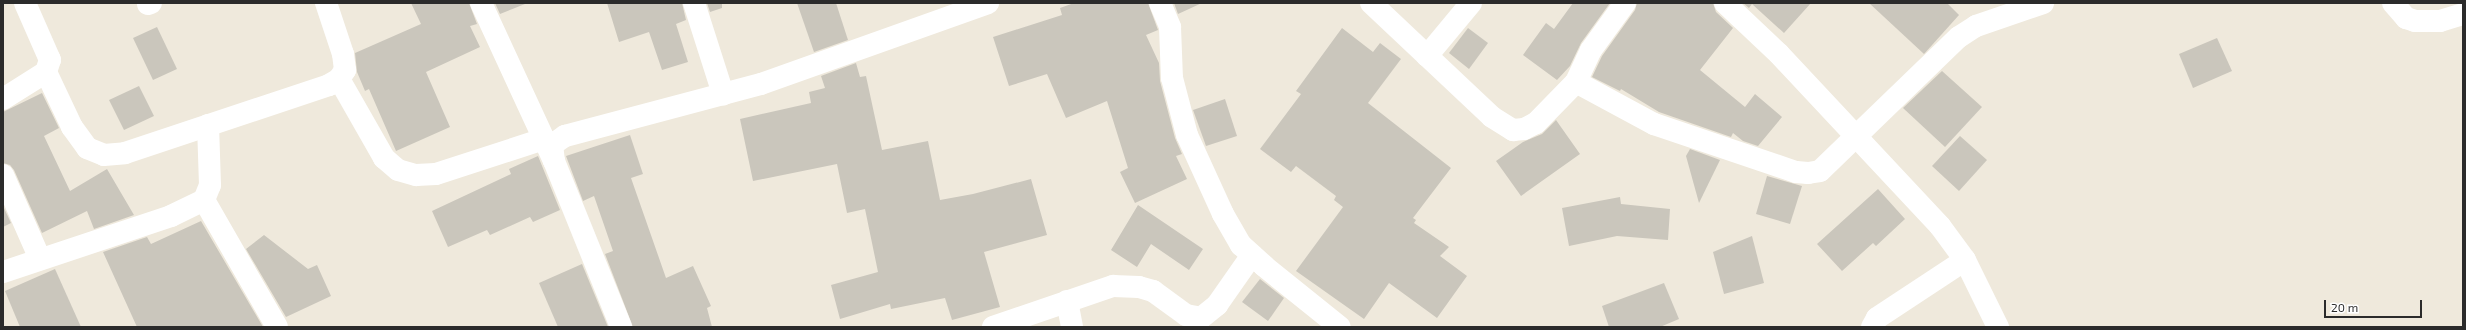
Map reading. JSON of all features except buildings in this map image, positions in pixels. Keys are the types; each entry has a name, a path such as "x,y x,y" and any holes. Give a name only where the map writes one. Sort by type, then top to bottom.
{"street":[{"path":"3,99 46,72 50,60 46,46 25,3"},
{"path":"46,72 72,127 88,148 104,155 125,153 330,85 339,79 345,70 342,54 326,3"},
{"path":"480,3 554,161 621,327"},
{"path":"694,3 723,94"},
{"path":"554,161 552,145 565,136 761,84 988,3"},
{"path":"1160,3 1170,27 1172,78 1187,135 1223,214 1241,244 1252,255 1340,327"},
{"path":"1371,3 1492,117 1513,130 1524,129 1536,123 1576,82 1590,50 1624,3"},
{"path":"1427,56 1471,3"},
{"path":"1725,3 1779,54 1854,137 1940,226 1965,260 1998,327"},
{"path":"1576,82 1654,124 1796,172 1808,173 1820,171 1959,37 1976,26 2042,3"},
{"path":"2393,3 2406,18 2415,21 2440,21 2463,14"},
{"path":"339,79 384,158 398,170 416,175 436,174 544,140"},
{"path":"3,272 171,216 204,200 210,184 208,125"},
{"path":"3,174 40,259"},
{"path":"204,200 277,327"},
{"path":"993,327 1113,286 1139,287 1153,291 1186,315 1201,318 1217,305 1252,255"},
{"path":"1872,327 1877,318 1965,260"},
{"path":"1067,301 1072,327"}]}
